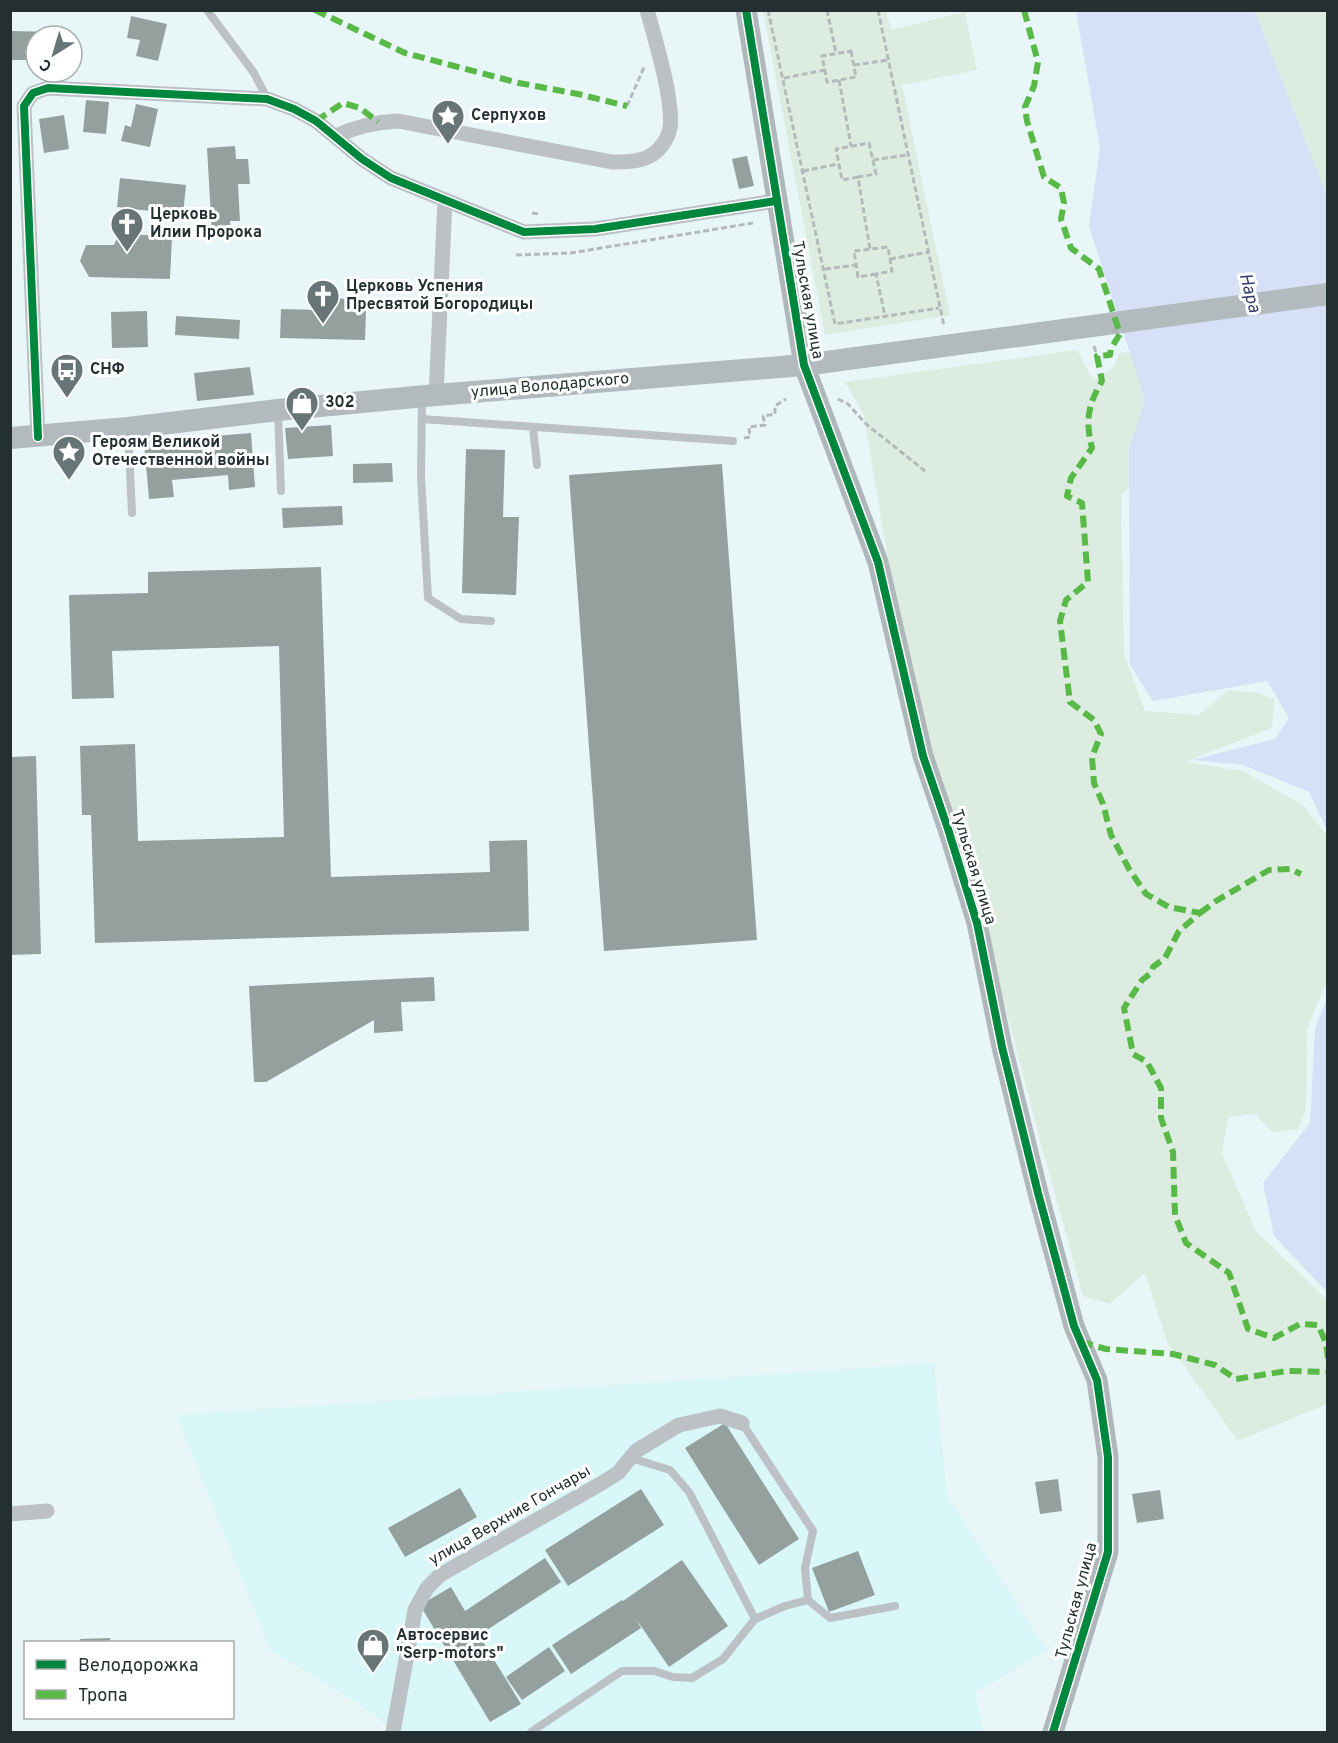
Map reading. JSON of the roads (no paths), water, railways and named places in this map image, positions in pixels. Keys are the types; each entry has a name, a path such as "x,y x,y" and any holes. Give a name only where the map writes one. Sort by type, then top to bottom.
{"main road":[{"name":"улица Володарского","path":"10,438 128,428 278,410 427,403 804,365 1328,294"}],"street":[{"path":"336,136 354,127 398,121 612,162 633,161 650,156 662,146 670,130 671,112 647,10"},
{"name":"Тульская улица","path":"746,10 804,365 878,562 923,756 977,923 1002,1047 1038,1193 1074,1326 1097,1380 1108,1457 1108,1552 1053,1732"},
{"path":"38,436 24,106 33,93 48,88 267,99 294,109 316,121 362,159 391,178 524,232 595,229 776,201"},
{"path":"427,403 446,201"},
{"name":"улица Верхние Гончары","path":"393,1732 415,1610 427,1588 440,1575 618,1473 636,1451 679,1425 720,1416 742,1423"},
{"path":"10,1514 47,1511"}],"lane":[{"path":"207,10 254,72 267,99"},
{"path":"491,621 461,619 428,598 421,477 427,403 533,428 733,441"},
{"path":"278,410 281,491"},
{"path":"128,428 132,513"},
{"path":"533,428 537,465"},
{"path":"742,1423 813,1531 805,1568 808,1600 830,1618 895,1605"},
{"path":"631,1458 670,1470 689,1492 755,1619"},
{"path":"531,1732 622,1671 654,1671 673,1677 692,1678 723,1659 755,1619 785,1606 808,1600"}],"water":[{"name":"Нара","path":"1076,11 1255,11 1327,196 1327,830 1309,792 1243,765 1192,760 1275,739 1289,718 1267,681 1153,701 1130,665 1129,449 1145,400 1089,226 1100,148"},
{"path":"1327,999 1327,1292 1274,1236 1263,1183 1310,1123 1315,1028"}],"place":[{"name":"Серпухов","path":"448,145"},
{"name":"Церковь Илии Пророка","path":"127,253"},
{"name":"Церковь Успения Пресвятой Богородицы","path":"323,325"},
{"name":"СНФ","path":"67,399"},
{"name":"302","path":"302,432"},
{"name":"Героям Великой Отечественной войны","path":"69,481"},
{"name":"Автосервис \"Serp-motors\"","path":"373,1674"}]}
